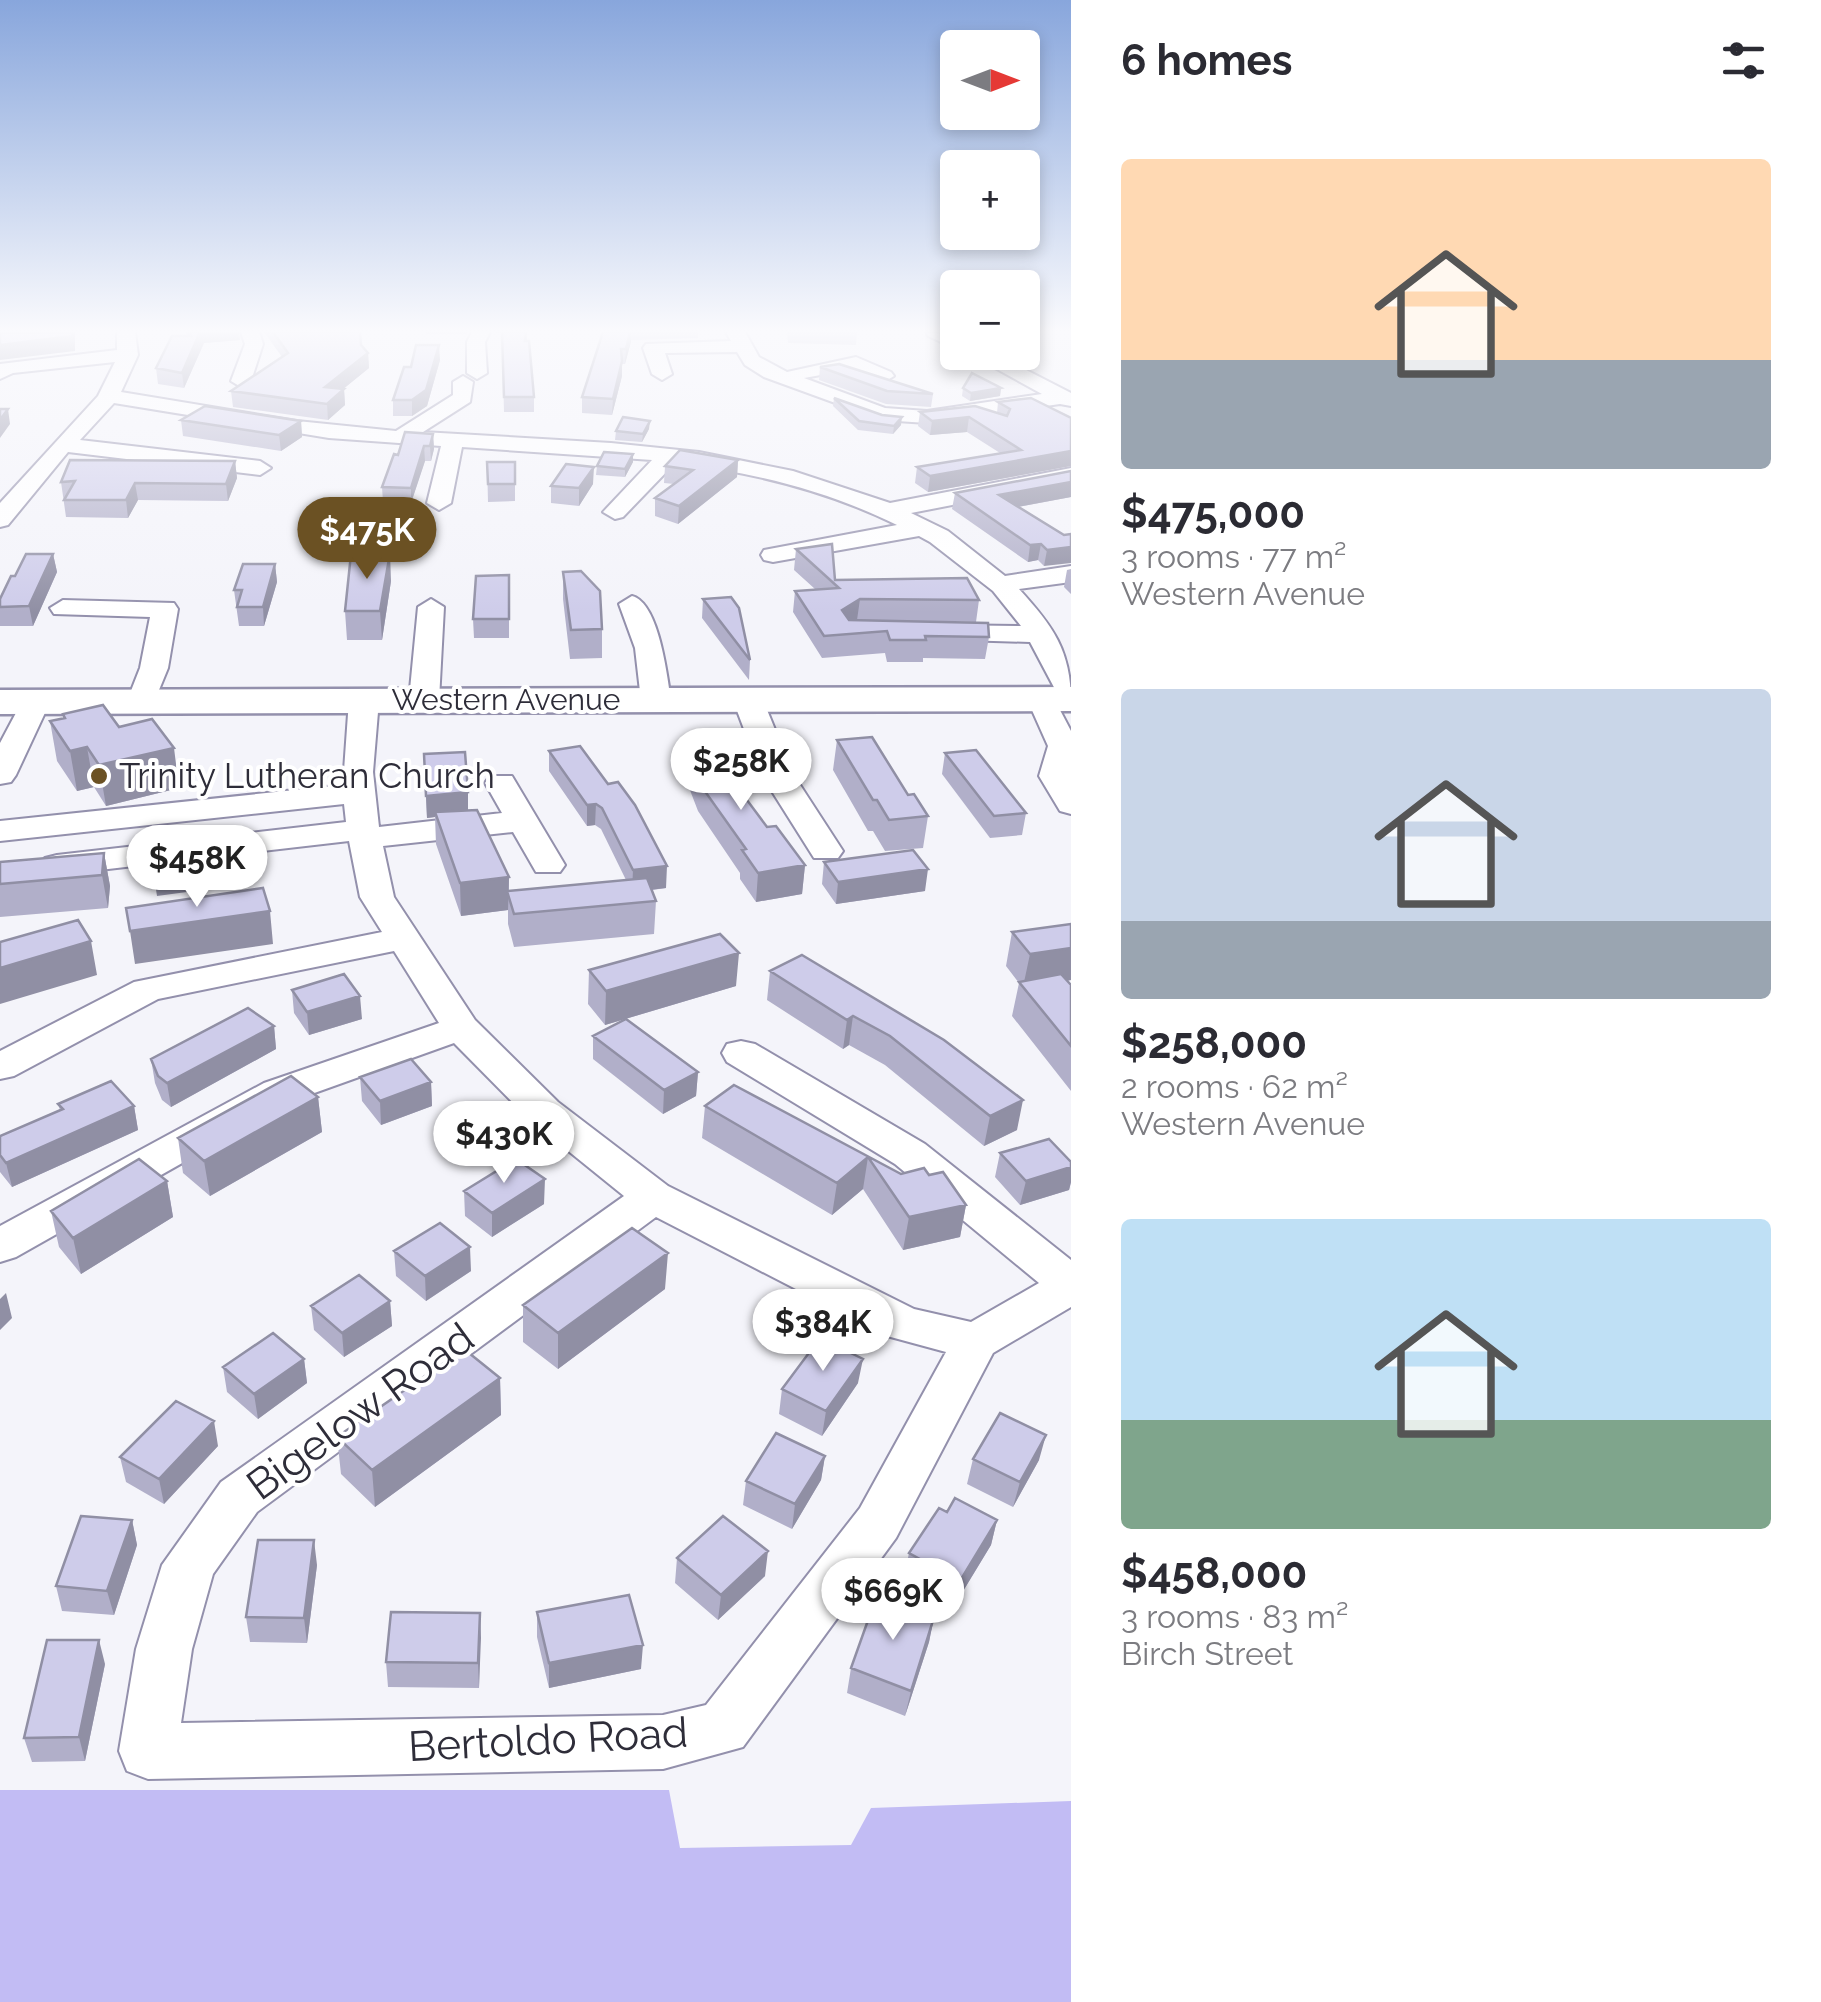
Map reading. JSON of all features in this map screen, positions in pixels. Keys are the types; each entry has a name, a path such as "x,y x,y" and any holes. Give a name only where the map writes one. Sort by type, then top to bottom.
{"main road":[{"name":"Western Avenue","path":"18,702 1061,697"}],"street":[{"path":"2,513 82,425"},
{"path":"290,425 401,436 551,443 669,456 776,476 892,510 1001,584 1038,630 1061,697 1056,724 1062,746 1055,776 1071,804"},
{"path":"401,436 418,425"},
{"path":"439,503 452,438"},
{"path":"64,445 260,468"},
{"path":"615,512 669,456"},
{"path":"892,510 1071,475"},
{"path":"773,556 922,528"},
{"path":"1001,584 1071,574"},
{"path":"632,604 649,648 656,700"},
{"path":"424,700 431,607"},
{"path":"63,608 165,609 154,668 142,701"},
{"path":"912,632 1038,630 1071,625"},
{"path":"364,700 362,820 377,897 461,1028 544,1111 653,1196 903,1324 976,1340 1071,1285 910,1154 741,1053"},
{"path":"748,700 777,774 826,852"},
{"path":"0,775 18,702"},
{"path":"501,783 548,866"},
{"path":"49,866 362,820"},
{"path":"0,832 362,820 523,821"},
{"path":"0,1067 146,990 402,939"},
{"path":"0,1246 278,1092 461,1028"},
{"name":"Bigelow Road","path":"148,1751 164,1649 190,1565 239,1497 653,1196"},
{"name":"Bertoldo Road","path":"148,1751 663,1742 723,1728 878,1523 976,1340"}],"shaded area":[{"path":"0,1790 669,1790 680,1848 851,1845 871,1808 1071,1801 1071,2002 0,2002"}],"building":[{"path":"216,425 294,425 279,435"},
{"path":"619,425 648,425 643,434 616,431"},
{"path":"982,425 1071,425 1071,451 930,476 917,467 1021,450"},
{"path":"405,432 433,434 430,446 424,446 411,488 382,487 394,454 398,455"},
{"path":"680,450 738,460 679,506 655,498 693,470 665,466"},
{"path":"604,452 633,454 625,469 597,466"},
{"path":"70,460 235,461 226,484 135,483 126,500 64,500 75,481 61,482"},
{"path":"487,462 515,462 515,484 488,484"},
{"path":"566,464 594,467 579,488 551,486"},
{"path":"1071,471 1071,482 999,495 1064,535 1071,534 1071,547 1047,550 1041,544 1030,545 955,493"},
{"path":"832,544 835,580 967,578 979,600 860,599 842,610 849,620 988,623 989,637 890,640 887,631 824,636 795,591 839,588 796,549"},
{"path":"390,553 380,611 345,611 351,554"},
{"path":"26,554 53,554 29,606 0,607 11,576 15,576"},
{"path":"243,564 275,564 263,607 237,607 242,590 234,590"},
{"path":"581,571 600,591 602,629 571,630 563,572"},
{"path":"509,575 509,619 473,619 476,576"},
{"path":"731,597 739,608 750,660 703,599"},
{"path":"103,705 119,727 152,719 174,748 99,765 87,747 70,751 50,721"},
{"path":"872,737 908,795 914,794 928,816 889,820 877,800 873,800 837,740"},
{"path":"717,743 741,801 747,800 767,827 776,826 805,865 758,873 742,850 746,849 699,783 685,745"},
{"path":"580,746 608,784 618,782 635,805 667,866 633,870 602,808 587,805 549,751"},
{"path":"976,750 1026,813 994,816 945,753"},
{"path":"465,752 468,792 426,796 424,754"},
{"path":"477,810 509,877 460,883 435,812"},
{"path":"228,830 235,853 152,864 149,842"},
{"path":"913,850 928,869 838,882 824,862"},
{"path":"104,853 102,875 0,884 0,862"},
{"path":"647,878 656,901 514,914 507,891"},
{"path":"263,888 270,911 130,931 126,908"},
{"path":"78,920 91,941 0,968 0,942"},
{"path":"1071,924 1071,948 1030,954 1012,932"},
{"path":"720,934 739,953 606,991 589,970"},
{"path":"802,955 944,1040 1023,1100 990,1116 890,1036 853,1016 847,1020 770,971"},
{"path":"344,974 360,996 307,1012 292,990"},
{"path":"1061,974 1071,985 1071,1046 1019,982"},
{"path":"248,1008 274,1026 167,1083 158,1076 151,1059"},
{"path":"626,1019 698,1072 664,1090 593,1036"},
{"path":"411,1059 431,1082 380,1101 360,1077"},
{"path":"291,1076 318,1097 204,1161 178,1138"},
{"path":"111,1081 134,1106 6,1163 0,1155 0,1136 63,1109 58,1104"},
{"path":"734,1085 901,1174 924,1168 929,1175 943,1172 966,1205 909,1217 868,1157 837,1183 705,1106"},
{"path":"1049,1139 1071,1162 1071,1167 1026,1181 1000,1153"},
{"path":"139,1159 167,1181 73,1238 51,1211"},
{"path":"516,1159 545,1179 492,1213 464,1191"},
{"path":"440,1223 470,1247 425,1276 394,1251"},
{"path":"632,1228 668,1253 558,1333 523,1305"},
{"path":"359,1275 390,1301 342,1333 311,1306"},
{"path":"273,1333 304,1359 254,1394 223,1367"},
{"path":"820,1338 863,1359 826,1411 782,1389"},
{"path":"464,1349 500,1378 372,1470 337,1437"},
{"path":"176,1401 214,1421 159,1479 120,1457"},
{"path":"1000,1413 1046,1435 1020,1482 973,1459"},
{"path":"776,1433 825,1456 795,1504 746,1481"},
{"path":"955,1498 997,1520 960,1581 909,1553 939,1508 947,1512"},
{"path":"81,1516 132,1520 107,1591 56,1586"},
{"path":"723,1516 768,1551 721,1595 677,1558"},
{"path":"258,1540 314,1540 304,1618 246,1617"},
{"path":"629,1595 643,1645 549,1663 537,1612"},
{"path":"877,1595 934,1617 911,1691 851,1668"},
{"path":"391,1612 480,1613 478,1663 386,1662"},
{"path":"47,1640 99,1640 79,1737 24,1738"}],"place":[{"name":"Trinity Lutheran Church","path":"99,776"}]}
